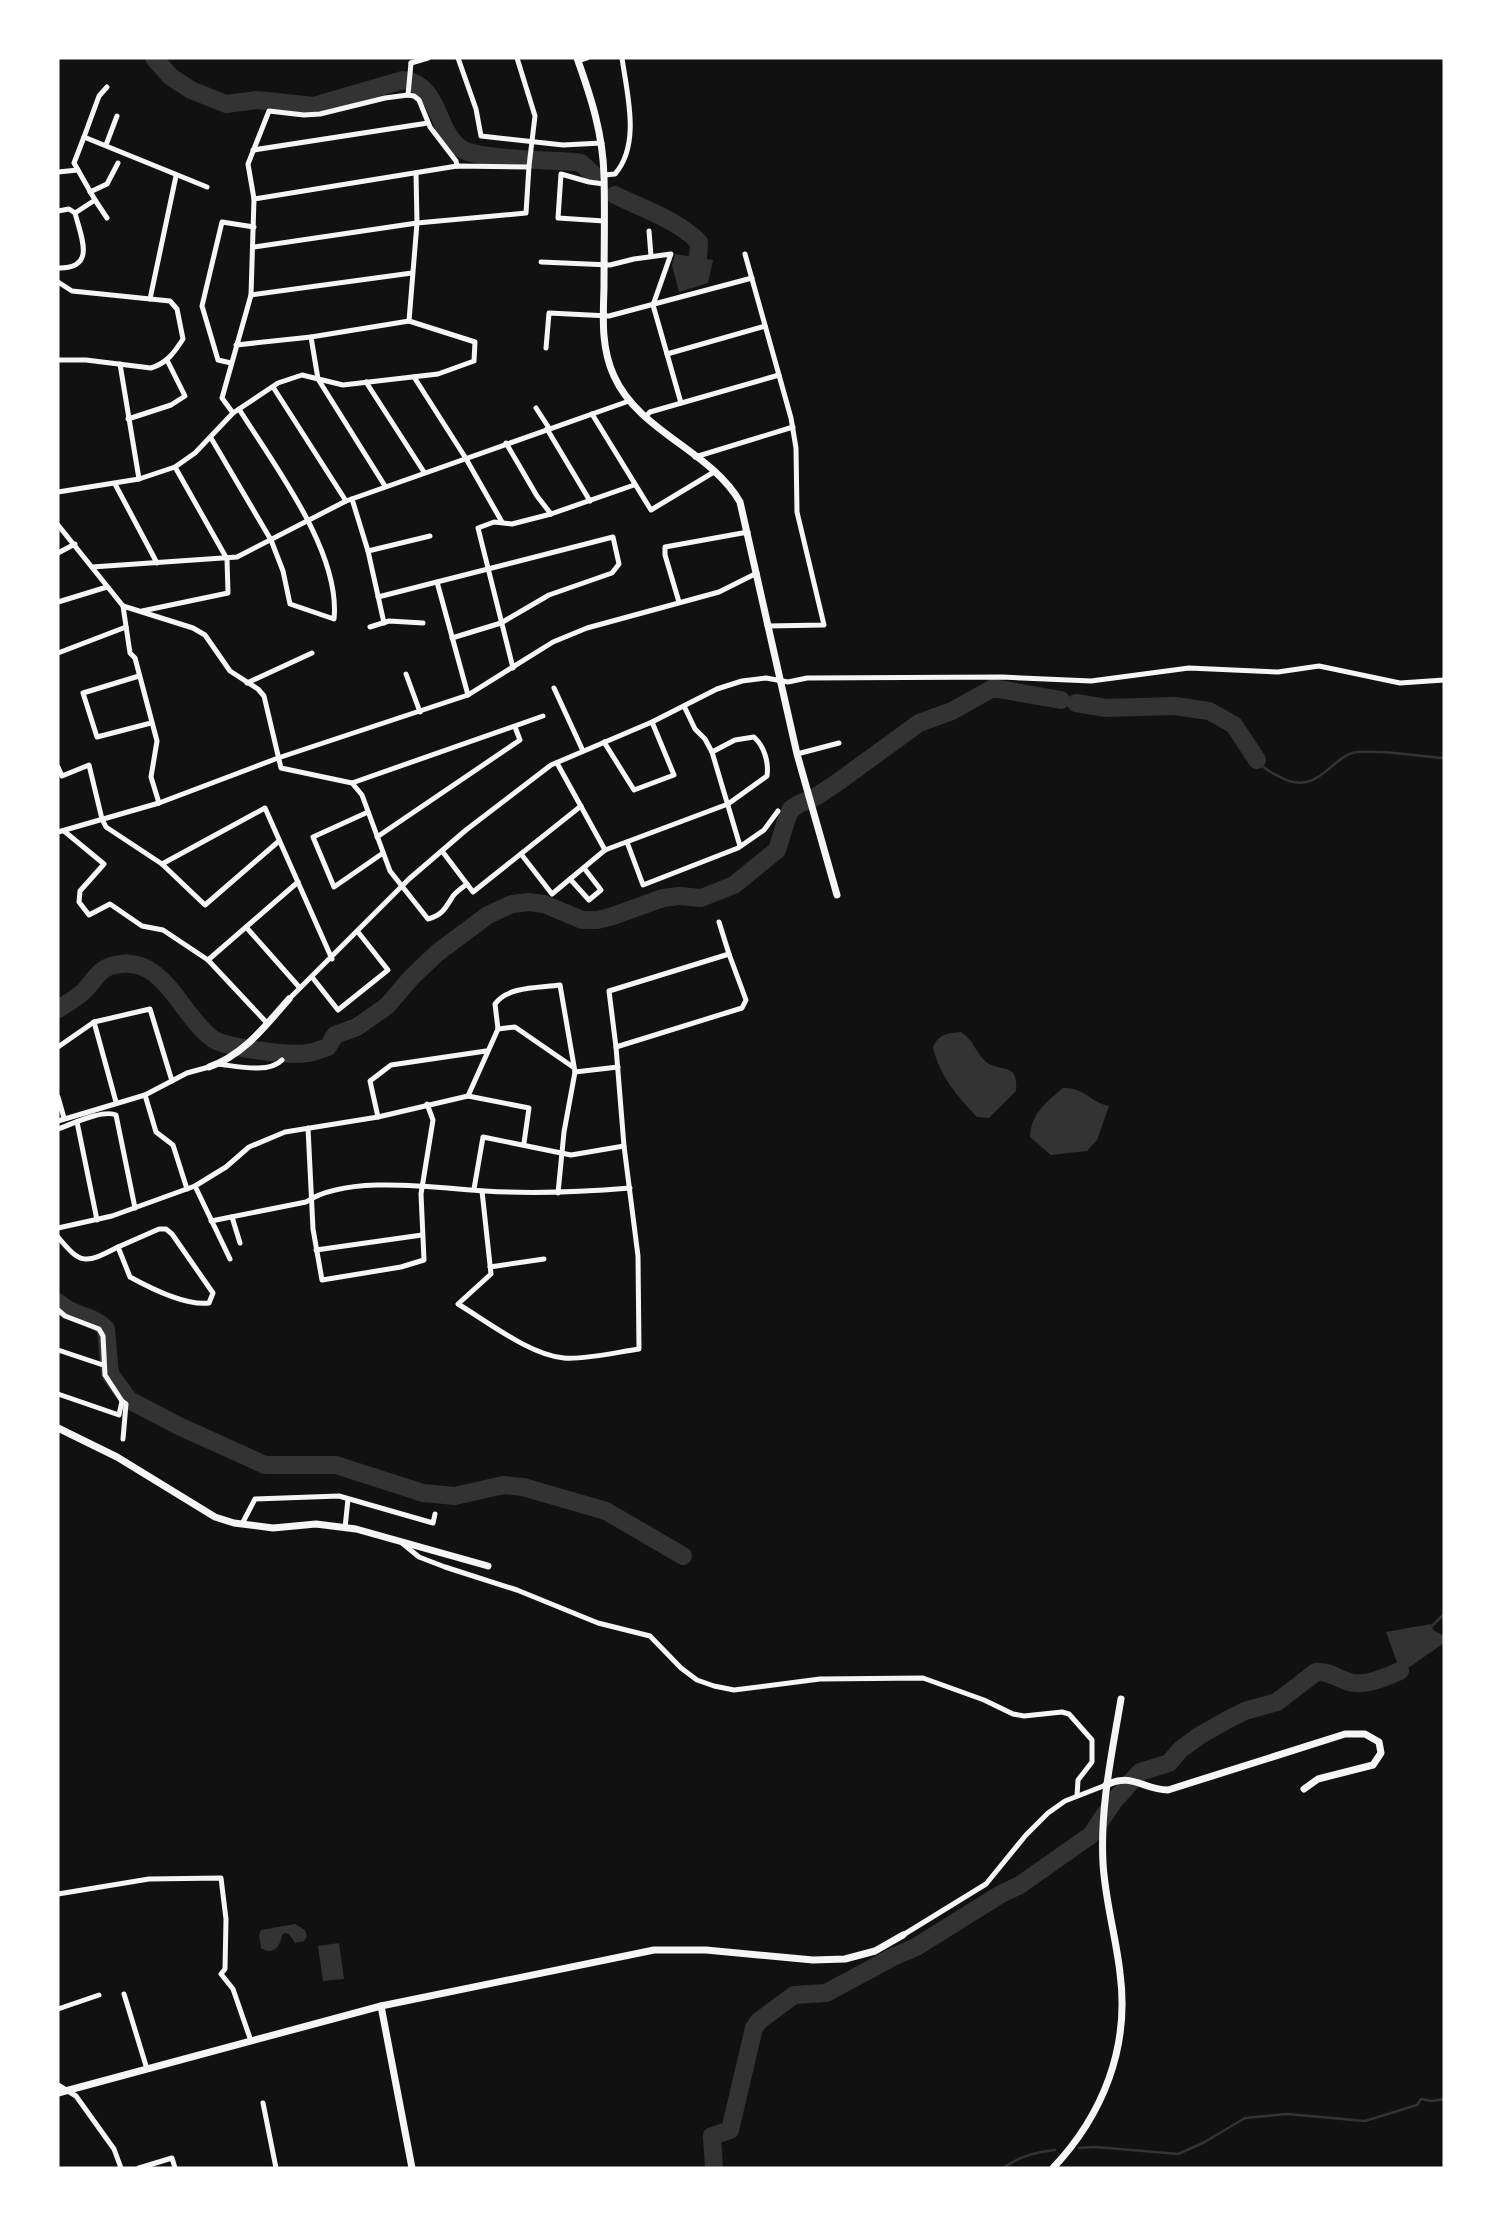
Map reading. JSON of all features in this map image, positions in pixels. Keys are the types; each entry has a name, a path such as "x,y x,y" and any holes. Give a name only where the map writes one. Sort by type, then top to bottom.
{"street":[{"path":"404,58 411,66 408,93"},
{"path":"411,66 428,58"},
{"path":"458,58 476,109 481,136 531,145 602,143"},
{"path":"254,247 417,223 526,213 536,116 517,58"},
{"path":"587,58 578,60 594,107 602,143 603,316 608,363 629,401 714,472 730,487 740,502 797,754 837,895"},
{"path":"604,175 615,174 621,167 629,146 629,113 622,58"},
{"path":"107,87 99,96 74,163 107,218"},
{"path":"211,438 271,540 283,571 290,604 334,619 336,600 331,577 308,522 236,411 222,398 251,295 254,199 248,164 269,111 320,114 408,93 419,100 428,123 457,166"},
{"path":"106,145 117,116"},
{"path":"253,150 428,123"},
{"path":"84,137 207,187"},
{"path":"90,191 107,184 118,163"},
{"path":"254,199 457,166 529,167"},
{"path":"58,172 78,170"},
{"path":"409,321 417,223 416,173"},
{"path":"604,184 561,174 558,218 604,221"},
{"path":"150,299 176,176"},
{"path":"75,213 95,200"},
{"path":"58,211 69,209 75,213 84,253 82,260 75,265 58,268"},
{"path":"232,363 218,360 202,306 222,222 254,227"},
{"path":"649,231 651,256"},
{"path":"541,262 604,265 671,254 653,305 681,403"},
{"path":"745,254 793,427 797,512 824,625 768,626"},
{"path":"251,295 412,273"},
{"path":"546,348 549,313 609,317 752,278"},
{"path":"58,282 72,291 170,301 177,309 183,339 174,354 151,368 58,360"},
{"path":"58,492 139,479 175,467 195,453 236,411 273,387 302,375 342,385 438,374 474,361 475,342 409,321 311,337 236,345"},
{"path":"667,354 765,326"},
{"path":"311,337 318,379 385,486"},
{"path":"128,419 185,397 167,360"},
{"path":"120,364 139,479"},
{"path":"645,417 650,412 779,375"},
{"path":"414,377 502,522"},
{"path":"366,382 424,472"},
{"path":"273,387 349,500 368,551 384,623"},
{"path":"92,567 237,557 349,500 629,401"},
{"path":"536,408 590,501"},
{"path":"592,414 651,510 714,472"},
{"path":"695,457 793,427"},
{"path":"506,443 537,496 551,514"},
{"path":"140,611 228,593 228,559 175,467"},
{"path":"115,484 158,563"},
{"path":"513,668 478,528 494,522 512,524 551,514 634,485"},
{"path":"58,526 123,606 130,653 135,658 157,741 151,777 159,803"},
{"path":"680,602 665,555 665,547 748,532"},
{"path":"368,551 430,536"},
{"path":"378,597 613,537 618,564 612,573 549,595 501,623 452,639"},
{"path":"58,553 75,544"},
{"path":"61,832 159,803 278,758 468,695 553,642 587,628 719,592 757,573"},
{"path":"437,582 468,695"},
{"path":"58,601 107,587"},
{"path":"123,606 193,628 205,635 230,671 258,688 264,696 281,768 352,783 543,716"},
{"path":"370,627 389,621 423,624"},
{"path":"58,653 126,626"},
{"path":"247,683 312,653"},
{"path":"58,1097 61,1119 145,1095 187,1073 218,1064 233,1056 401,887 442,850 534,776 717,689 742,681 766,678 788,682 807,678 1002,677 1091,681 1189,668 1278,672 1319,666 1400,683 1444,680"},
{"path":"406,674 420,712"},
{"path":"139,677 83,693 97,737 151,723"},
{"path":"554,688 583,751"},
{"path":"684,706 695,729 705,738 712,752 740,846"},
{"path":"604,742 634,790 674,775 652,722"},
{"path":"377,837 520,740 515,727"},
{"path":"521,854 552,894 605,850 728,804 767,776 768,767 761,743 754,737 734,740 712,752"},
{"path":"797,754 839,743"},
{"path":"557,763 605,850"},
{"path":"58,767 62,776 89,765 106,827 162,864 205,905 279,841"},
{"path":"352,783 362,795 390,871 428,919 432,919 450,905 453,896 467,884"},
{"path":"442,850 473,891 581,806"},
{"path":"162,864 265,808 332,959"},
{"path":"626,842 643,885 740,846 764,831 778,811"},
{"path":"368,812 313,837 334,887 383,853"},
{"path":"61,832 104,864 80,891 79,902 89,915 110,904 142,926 163,930 208,960 267,1023"},
{"path":"570,879 589,900 601,890 584,867"},
{"path":"208,960 298,883"},
{"path":"616,1047 743,1008 746,1000 719,922"},
{"path":"246,927 300,988"},
{"path":"312,977 338,1010 388,970 358,932"},
{"path":"482,1191 491,1274 458,1304 548,1354 565,1358 639,1349 638,1256 609,991 729,954"},
{"path":"468,1096 498,1029 495,1004 506,995 560,985 574,1069 558,1193"},
{"path":"58,1047 94,1022 150,1009 172,1081"},
{"path":"94,1022 116,1102"},
{"path":"498,1029 514,1027 574,1069 618,1067"},
{"path":"378,1117 370,1080 391,1065 486,1051"},
{"path":"218,1064 270,1067 282,1060"},
{"path":"145,1095 156,1132 173,1145 187,1189"},
{"path":"58,1228 97,1220 195,1186 226,1167 249,1147 285,1132 378,1117 468,1096 529,1108 524,1143"},
{"path":"308,1128 316,1250 322,1280 401,1267 424,1260 423,1186 433,1120 427,1104"},
{"path":"58,1129 111,1113 116,1115 135,1208"},
{"path":"77,1122 97,1220"},
{"path":"474,1189 482,1137 571,1154 624,1146"},
{"path":"195,1186 230,1259"},
{"path":"211,1222 306,1202 317,1194 353,1188 423,1186 558,1193 630,1188"},
{"path":"232,1217 240,1243"},
{"path":"58,1237 74,1256 92,1259 118,1247 159,1229 166,1229 214,1293 212,1299 209,1303 199,1304 139,1282 130,1277 118,1247"},
{"path":"316,1250 422,1235"},
{"path":"490,1267 544,1259"},
{"path":"58,1310 65,1316 99,1329 103,1336 103,1365 111,1388 126,1404 123,1440"},
{"path":"58,1350 103,1365"},
{"path":"58,1394 119,1415 122,1401"},
{"path":"58,1427 117,1457 205,1513 242,1524 273,1528 316,1524 345,1528 397,1539 488,1566"},
{"path":"242,1524 255,1499 319,1496 348,1499 433,1523 435,1514"},
{"path":"345,1528 348,1499"},
{"path":"397,1539 419,1557 445,1567 517,1590 598,1623 650,1636 681,1668 697,1680 714,1686 734,1690 820,1679 923,1678 984,1700 1013,1714 1069,1714 1092,1740 1092,1762 1077,1780 1077,1796"},
{"path":"1053,2168 1091,2119 1106,2088 1118,2049 1123,2002 1103,1864 1103,1835 1106,1785 1121,1699"},
{"path":"58,2093 381,2006 654,1950 706,1950 813,1960 845,1959 876,1951 986,1884 1026,1835 1048,1813 1077,1796 1127,1779 1168,1790 1345,1734 1365,1734 1378,1742 1381,1753 1373,1765 1318,1779 1304,1789"},
{"path":"58,1894 149,1879 220,1878 226,1919 225,1969 221,1974 233,1989 251,2041"},
{"path":"124,1994 147,2069"},
{"path":"58,2009 99,1995"},
{"path":"381,2006 412,2168"},
{"path":"58,2085 76,2096 114,2149 121,2168"},
{"path":"263,2103 276,2168"},
{"path":"139,2168 172,2158 175,2168"}],"shaded area":[{"path":"675,254 713,260 708,283 679,292 672,265"},
{"path":"961,1032 983,1059 989,1064 1011,1071 1016,1081 1016,1091 989,1118 977,1117 963,1101 944,1076 936,1057 933,1047 938,1039"},
{"path":"1063,1088 1082,1092 1109,1106 1097,1140 1087,1151 1051,1155 1030,1137 1031,1129 1040,1109"},
{"path":"1431,1624 1433,1630 1444,1636 1444,1643 1401,1673 1386,1632"},
{"path":"295,1924 305,1930 307,1936 304,1941 295,1943 289,1934 285,1933 276,1949 269,1951 261,1948 261,1930"},
{"path":"339,1943 344,1979 323,1981 318,1946"}],"waterway":[{"path":"154,58 171,77 191,90 226,104 257,100 314,106 403,80 415,83 431,98 446,130 460,148 497,157 581,163 593,174"},
{"path":"615,195 670,221 690,234 699,242 698,258"},
{"path":"58,1009 81,994 103,970 129,964 144,967 157,976 201,1029 213,1039 259,1050 300,1054 316,1051 328,1047 335,1035 357,1027 387,1006 437,953 488,915 512,904 529,902 544,904 582,920 597,920 663,898 701,898 734,885 777,850 791,809 838,782 919,723 952,711 993,688 1061,700"},
{"path":"1076,703 1106,708 1175,706 1209,711 1234,725 1257,760"},
{"path":"1257,760 1282,778 1306,782 1316,778 1349,754 1358,752 1390,752 1444,758"},
{"path":"58,1302 106,1329 110,1374 129,1400 265,1465 336,1465 423,1493 455,1496 503,1485 523,1487 606,1511 683,1556"},
{"path":"1432,1626 1444,1614"},
{"path":"714,2168 712,2136 730,2130 754,2028 759,2021 794,1995 826,1993 916,1947 1020,1885 1091,1835 1114,1801 1140,1772 1169,1763 1180,1750 1227,1720 1245,1711 1277,1702 1316,1672 1362,1683 1400,1671"},
{"path":"1079,2148 1178,2154 1203,2143 1245,2118 1287,2114 1365,2121 1417,2105 1421,2099 1444,2099"},
{"path":"1003,2168 1027,2156 1055,2150"}]}
